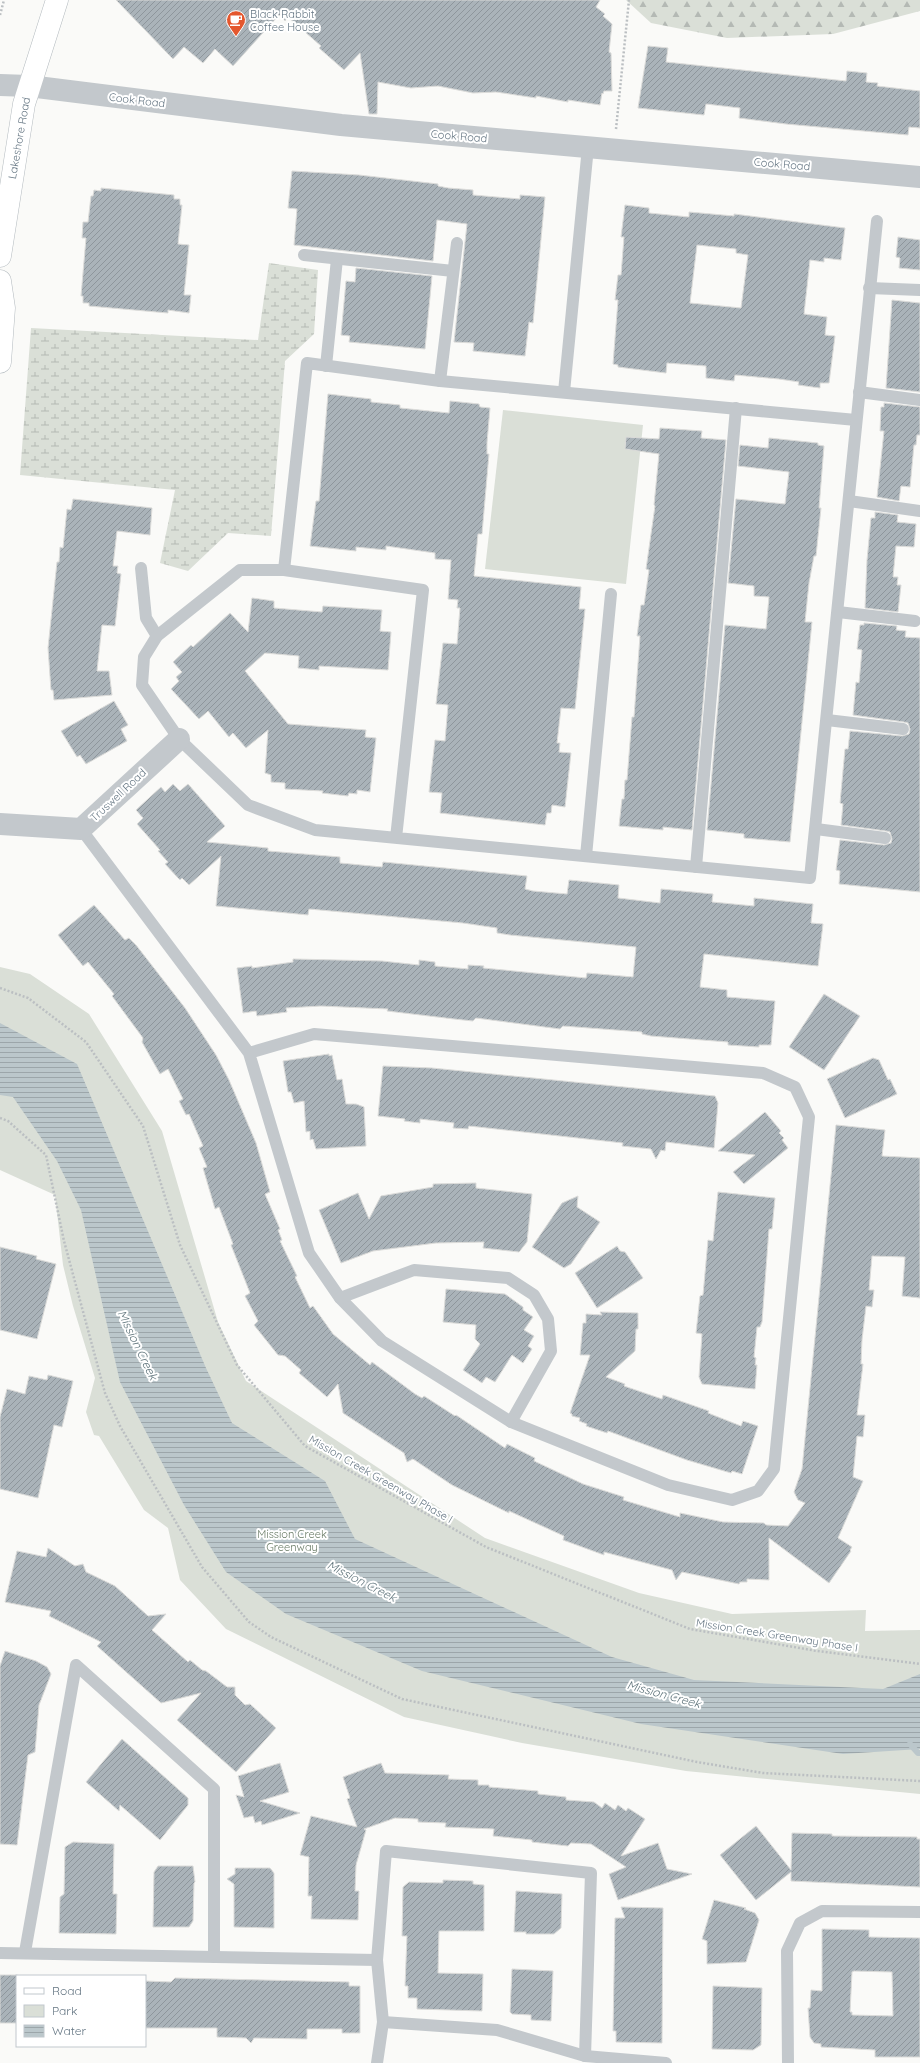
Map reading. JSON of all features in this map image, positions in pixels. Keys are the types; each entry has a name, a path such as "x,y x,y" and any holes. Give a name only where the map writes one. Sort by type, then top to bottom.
{"main road":[{"name":"Lakeshore Road","path":"0,256 24,104 57,0"},
{"path":"0,158 12,181"},
{"path":"0,281 4,308 0,362"}],"street":[{"name":"Cook Road","path":"0,85 29,86 341,125 920,176"},
{"name":"Truswell Road","path":"0,824 81,829 179,739"}],"lane":[{"path":"564,392 588,147"},
{"path":"396,838 423,590 284,570 240,570 157,636 144,658 142,685 179,739 248,805 315,830 396,838 586,856 810,878 877,221"},
{"path":"440,381 457,243"},
{"path":"304,255 453,271"},
{"path":"326,366 337,259"},
{"path":"869,288 920,290"},
{"path":"284,570 307,363 440,381 856,420"},
{"path":"859,392 920,400"},
{"path":"696,867 736,408"},
{"path":"849,501 920,511"},
{"path":"141,568 146,618 157,636"},
{"path":"586,856 611,594"},
{"path":"838,612 916,621"},
{"path":"827,720 903,729"},
{"path":"81,829 249,1053 309,1253 340,1298 382,1341 511,1422 668,1485 732,1500 758,1491 774,1469 809,1117 795,1087 763,1073 314,1034 249,1053"},
{"path":"816,829 885,838"},
{"path":"340,1298 414,1270 508,1278 534,1295 548,1319 551,1351 511,1422"},
{"path":"25,1952 76,1665 214,1789 214,1956"},
{"path":"377,2063 383,2022 377,1960 386,1851 591,1873 585,2056"},
{"path":"788,2063 787,1951 800,1923 822,1911 920,1912"},
{"path":"0,1953 25,1952 377,1960"},
{"path":"383,2022 498,2030 585,2056 666,2063"}],"path":[{"path":"0,15 4,0"},
{"path":"613,149 629,0"},
{"name":"Mission Creek Greenway Phase I","path":"0,988 28,998 86,1042 143,1126 180,1245 237,1365 305,1446 486,1547 690,1629 817,1651 920,1664"},
{"path":"0,1118 8,1121 46,1155 64,1241 105,1393 120,1426 202,1567 249,1622 271,1637 402,1699 697,1762 763,1773 920,1782"}],"green space":[{"path":"626,0 920,0 920,11 833,34 727,38 651,23"},
{"path":"269,263 318,270 314,334 285,361 271,536 228,533 188,571 160,563 175,490 20,475 31,328 258,340"},
{"path":"503,410 643,425 626,584 485,569"},
{"name":"Mission Creek Greenway","path":"0,967 30,974 89,1014 162,1131 218,1322 246,1381 485,1538 639,1593 732,1614 866,1610 865,1631 920,1630 920,1794 686,1771 522,1743 404,1717 226,1629 180,1580 168,1528 144,1510 99,1436 94,1435 86,1412 95,1378 73,1306 63,1265 55,1195 0,1170"}],"water":[{"name":"Mission Creek","path":"0,1023 77,1064 206,1368 232,1423 325,1481 355,1539 612,1657 694,1680 883,1689 920,1674 920,1749 843,1754 641,1724 422,1671 286,1614 226,1572 184,1505 120,1382 81,1210 57,1161 13,1097 0,1095"}],"building":[{"path":"116,0 600,0 596,7 605,14 603,16 612,24 609,52 611,53 612,91 604,91 603,94 602,93 600,105 496,92 473,93 438,86 411,88 378,82 377,114 369,114 360,53 344,70 319,48 321,46 288,17 285,21 279,15 233,66 215,49 203,63 184,47 173,59"},
{"path":"648,46 668,48 666,62 846,81 847,71 867,73 866,82 878,83 877,86 920,91 920,128 909,127 908,135 786,124 739,118 740,108 706,104 704,115 638,108"},
{"path":"292,171 359,175 438,184 438,186 448,188 473,190 473,195 520,199 520,195 545,197 533,323 529,322 525,356 473,351 474,343 454,342 467,224 437,220 433,261 294,245 297,209 288,208"},
{"path":"101,188 174,195 174,199 180,199 180,205 182,205 178,244 189,245 184,295 191,295 189,313 168,310 168,313 89,306 89,303 83,303 83,296 81,296 86,238 82,238 83,222 88,222 91,196 93,196 94,190 101,191"},
{"path":"625,205 649,208 649,213 689,217 689,212 734,216 734,214 845,228 841,260 824,258 824,262 810,260 804,314 827,317 825,335 835,336 829,383 820,383 820,388 798,385 799,382 735,375 734,381 706,378 706,366 667,363 666,373 618,367 618,365 613,364 618,300 615,300 618,275 621,275 624,237 621,237","holes":["697,245 736,249 736,253 748,255 741,308 690,303"]},
{"path":"898,237 920,240 920,270 899,268 900,258 896,257"},
{"path":"356,268 432,276 425,349 349,342 350,336 341,335 346,281 355,282"},
{"path":"892,300 920,303 920,392 886,388"},
{"path":"328,394 371,399 371,402 400,405 400,408 449,413 450,401 479,404 480,407 490,408 487,443 487,454 489,454 482,534 478,534 474,576 581,587 579,609 585,609 575,709 561,708 557,743 560,743 559,752 571,753 565,807 552,805 551,813 547,813 545,825 440,813 442,793 429,792 435,740 445,741 448,705 436,704 443,643 457,644 460,608 457,608 458,600 448,599 451,560 435,559 435,553 386,546 386,550 356,547 356,551 310,546 316,501 319,501"},
{"path":"884,403 920,407 920,435 917,435 916,445 914,445 910,487 901,486 899,501 877,497 884,431 880,431 881,407 884,407"},
{"path":"660,428 702,431 701,438 726,440 692,830 663,827 663,830 619,826 622,799 624,799 625,780 627,780 632,717 634,717 640,636 637,636 641,605 644,605 649,570 646,569 655,506 659,454 625,449 626,437 659,439"},
{"path":"769,438 818,443 818,445 824,446 819,508 821,508 816,556 814,556 809,583 805,622 812,622 790,842 744,838 744,834 707,830 725,625 766,629 769,597 754,596 754,586 728,583 736,499 785,504 789,472 738,466 740,445 768,448"},
{"path":"73,499 152,508 150,535 117,531 113,566 118,566 117,573 121,574 115,626 102,625 97,671 109,671 112,695 54,700 53,690 51,690 48,648 57,562 59,562 60,547 63,548 67,509 71,510"},
{"path":"875,512 898,515 897,522 916,524 914,547 896,546 893,577 898,577 897,585 901,585 898,612 865,608 871,518 875,518"},
{"path":"252,598 274,601 274,608 322,612 323,606 382,610 380,631 391,632 388,670 319,666 319,670 298,668 299,656 265,653 245,671 288,724 366,730 365,737 376,738 370,792 357,790 357,794 349,793 348,796 322,793 323,791 285,789 285,783 271,782 271,775 265,773 268,730 246,748 233,733 229,737 208,711 199,719 171,689 179,681 176,677 182,672 173,662 191,645 193,647 230,613 248,632"},
{"path":"864,623 897,626 896,630 906,631 905,637 920,638 920,892 839,884 840,871 836,870 840,840 884,845 891,843 892,839 890,832 841,825 843,804 840,803 845,749 848,749 850,731 902,736 909,734 910,729 908,723 904,722 853,715 856,682 859,683 862,650 857,649 860,625 864,625"},
{"path":"114,701 128,725 121,729 127,741 86,764 80,755 77,757 61,731"},
{"path":"173,784 180,791 188,784 225,826 207,842 268,848 268,851 340,857 340,863 382,867 383,862 527,876 525,889 533,891 567,894 569,880 619,885 618,898 660,903 661,889 713,894 712,902 754,906 754,898 813,904 811,923 823,924 818,966 704,954 700,987 727,990 727,997 775,1001 771,1045 759,1045 759,1047 728,1045 728,1042 651,1036 642,1034 642,1032 563,1026 560,1029 476,1018 473,1021 387,1011 388,1009 321,1006 286,1008 287,1012 257,1016 256,1011 243,1013 237,968 252,966 252,968 293,962 293,959 382,961 419,965 419,960 435,962 435,966 468,969 468,965 484,966 483,968 586,978 587,973 633,977 636,947 510,935 497,933 497,928 463,923 309,909 308,915 216,906 221,856 189,885 182,878 180,880 165,864 168,862 158,851 160,850 137,824 143,818 136,810 161,787 165,792"},
{"path":"94,905 125,940 129,938 136,945 185,1008 216,1055 229,1080 256,1143 270,1192 265,1194 280,1229 278,1230 282,1240 280,1241 297,1276 295,1277 310,1308 313,1306 333,1334 370,1365 372,1362 415,1394 422,1398 424,1396 455,1416 456,1415 505,1448 507,1444 535,1458 534,1461 583,1484 624,1497 623,1500 680,1517 680,1513 723,1522 764,1523 766,1525 788,1526 805,1503 798,1500 794,1492 802,1469 836,1125 885,1130 882,1156 920,1158 920,1298 902,1296 905,1257 872,1256 869,1290 874,1290 872,1307 866,1306 862,1340 861,1364 863,1364 857,1415 865,1415 863,1437 857,1436 853,1477 863,1481 838,1538 852,1547 850,1550 851,1551 829,1583 769,1538 769,1580 747,1579 747,1582 740,1582 739,1584 682,1572 676,1580 672,1570 604,1552 604,1555 563,1540 564,1536 509,1511 509,1513 452,1485 413,1459 407,1462 404,1453 343,1413 338,1384 327,1397 299,1373 301,1370 285,1356 278,1355 254,1325 258,1321 245,1296 250,1293 231,1245 233,1244 219,1207 215,1209 203,1168 207,1167 199,1148 203,1146 189,1114 186,1115 179,1101 183,1099 168,1069 160,1074 142,1042 143,1038 112,996 114,994 88,962 83,966 58,935"},
{"path":"824,994 860,1016 824,1070 789,1047"},
{"path":"329,1054 329,1056 332,1055 337,1080 342,1079 346,1104 356,1104 364,1107 366,1146 316,1149 313,1139 310,1140 310,1131 306,1132 304,1101 294,1103 291,1092 288,1092 283,1061"},
{"path":"873,1058 879,1060 888,1080 890,1079 897,1094 845,1118 827,1079"},
{"path":"383,1066 432,1068 715,1096 718,1103 714,1148 666,1142 665,1151 661,1150 656,1159 651,1149 622,1146 623,1143 469,1126 468,1129 453,1128 454,1123 420,1119 420,1123 404,1121 405,1119 378,1116"},
{"path":"765,1112 781,1131 779,1133 784,1138 782,1140 788,1148 744,1184 733,1172 755,1155 718,1151"},
{"path":"476,1183 476,1188 532,1194 527,1242 519,1252 483,1248 484,1242 436,1243 373,1251 341,1263 319,1210 358,1193 369,1219 381,1196 433,1187 433,1184"},
{"path":"718,1192 775,1198 772,1229 769,1229 762,1322 760,1327 757,1327 754,1357 756,1358 755,1365 757,1365 755,1389 702,1384 699,1377 702,1334 696,1333 700,1296 703,1295 708,1240 713,1241"},
{"path":"578,1196 577,1207 600,1222 571,1264 564,1268 532,1247 562,1203"},
{"path":"617,1246 620,1251 625,1252 643,1278 597,1308 575,1273"},
{"path":"0,1247 37,1256 36,1259 56,1264 37,1339 0,1330"},
{"path":"446,1289 505,1294 523,1307 523,1310 533,1317 524,1330 534,1336 528,1346 532,1349 523,1363 512,1355 495,1382 486,1377 482,1383 463,1370 480,1344 475,1339 476,1325 443,1322"},
{"path":"600,1312 638,1313 638,1329 636,1329 635,1351 606,1377 625,1384 624,1386 662,1399 663,1395 709,1411 708,1413 741,1426 743,1421 758,1426 742,1474 732,1471 731,1473 687,1460 608,1431 607,1433 586,1426 587,1424 579,1421 580,1418 572,1416 570,1413 590,1355 580,1355 583,1323 586,1323 586,1314 602,1315"},
{"path":"48,1375 73,1381 62,1427 54,1425 38,1498 0,1489 0,1417 7,1389 25,1394 29,1376 47,1380"},
{"path":"48,1548 75,1566 83,1564 86,1572 115,1586 148,1616 166,1614 152,1630 188,1662 190,1660 227,1687 235,1687 235,1695 245,1705 250,1704 276,1728 236,1772 177,1720 201,1693 161,1703 97,1646 101,1642 49,1616 51,1611 5,1602 17,1551 46,1557"},
{"path":"5,1651 36,1661 47,1667 51,1674 39,1705 35,1752 28,1755 17,1845 0,1844 0,1666"},
{"path":"122,1739 188,1798 188,1805 160,1840 120,1805 119,1811 86,1782"},
{"path":"280,1763 289,1792 260,1801 300,1813 262,1825 261,1821 255,1823 253,1816 244,1818 236,1795 244,1797 238,1776"},
{"path":"381,1763 385,1773 449,1775 448,1779 478,1780 478,1785 538,1791 538,1794 566,1797 566,1800 594,1802 602,1808 605,1803 615,1810 618,1805 626,1811 628,1808 645,1819 621,1856 658,1843 667,1869 692,1874 618,1900 609,1874 626,1867 591,1844 571,1843 568,1846 532,1842 532,1840 493,1836 494,1829 445,1827 446,1823 418,1822 418,1819 395,1818 364,1829 366,1830 356,1865 355,1891 359,1891 358,1920 311,1919 312,1896 308,1896 309,1857 300,1855 311,1816 357,1827 347,1799 350,1798 343,1777"},
{"path":"756,1826 791,1870 792,1833 832,1834 832,1836 917,1837 917,1839 920,1839 920,1887 791,1881 791,1872 756,1900 720,1855"},
{"path":"73,1842 114,1844 113,1894 117,1894 116,1934 59,1933 60,1897 64,1894 65,1847"},
{"path":"158,1866 193,1866 195,1882 193,1921 189,1927 153,1927 154,1872"},
{"path":"235,1868 270,1868 274,1873 274,1928 234,1927 234,1884 227,1879 235,1874"},
{"path":"443,1880 473,1881 473,1884 484,1885 484,1931 439,1931 438,1973 483,1974 482,2011 417,2009 417,1998 408,1998 408,1986 405,1986 407,1936 402,1936 403,1887 409,1882 443,1883"},
{"path":"516,1891 562,1894 561,1928 554,1934 526,1934 526,1932 514,1932"},
{"path":"714,1900 746,1908 744,1909 755,1913 759,1920 746,1962 707,1964 707,1941 702,1939"},
{"path":"621,1907 663,1908 662,2043 616,2042 616,2031 613,2031 615,1918 625,1918"},
{"path":"822,1929 869,1930 869,1937 920,1938 920,2057 875,2057 875,2050 821,2047 821,2044 814,2043 810,2037 808,2008 810,2008 811,1990 822,1991","holes":["852,1972 892,1972 893,2016 852,2015 852,2012 850,2012"]},
{"path":"512,1969 553,1971 551,2021 531,2020 531,2015 512,2014 510,2012"},
{"path":"0,1975 16,1975 16,2023 0,2023"},
{"path":"175,1978 349,1982 349,1986 360,1986 360,2033 342,2033 342,2029 307,2029 307,2039 254,2038 251,2043 246,2038 217,2037 217,2028 146,2028 146,1981 171,1982"},
{"path":"713,1986 762,1988 761,2045 753,2050 712,2049"}],"waterway":[{"path":"910,1744 918,1753 920,1753"}],"place":[{"name":"Black Rabbit Coffee House","path":"236,37"}]}
